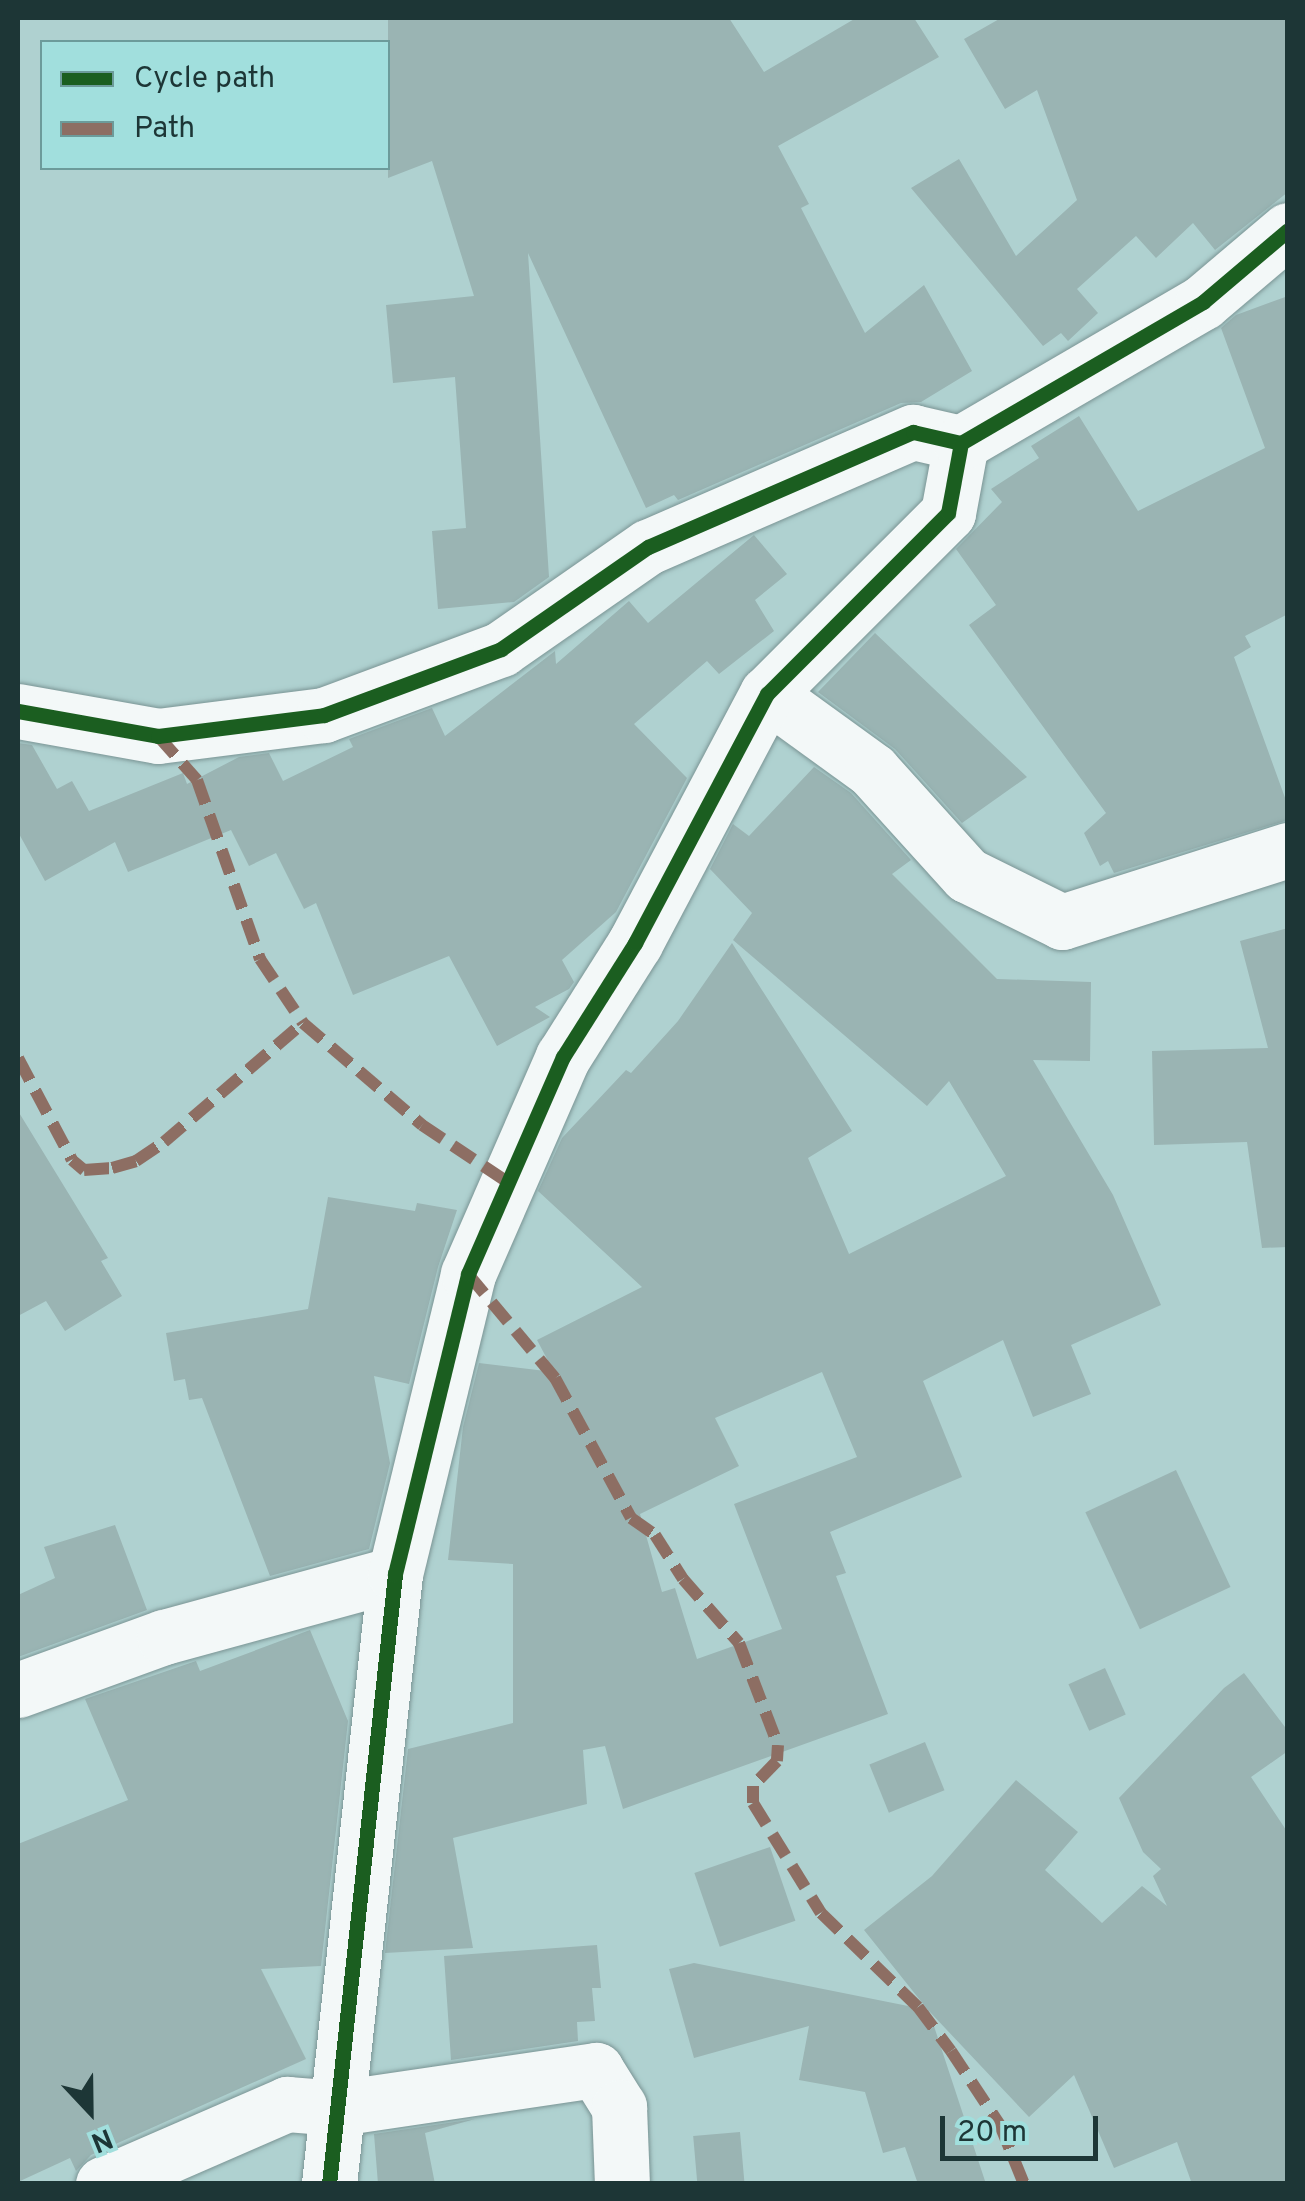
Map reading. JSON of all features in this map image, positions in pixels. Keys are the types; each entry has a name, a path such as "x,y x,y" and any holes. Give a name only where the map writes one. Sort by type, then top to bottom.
{"street":[{"path":"18,711 158,736 324,714 502,649 648,547 913,432 961,443 1203,302 1288,230"},
{"path":"329,2184 395,1574 468,1274 563,1057 635,943 768,694 948,513 961,443"},
{"path":"768,694 872,770 967,875 1062,922 1288,850"},
{"path":"18,1690 164,1637 395,1574"},
{"path":"103,2184 287,2104 338,2108 596,2070 619,2107 622,2184"}],"building":[{"path":"388,18 729,18 764,72 856,18 914,18 939,57 778,146 809,204 801,208 865,333 924,285 972,371 921,402 901,403 678,500 674,495 646,508 528,253 549,577 514,602 438,609 432,531 466,528 455,377 393,383 386,305 474,296 432,161 388,178"},
{"path":"1001,18 1288,18 1288,192 1215,250 1193,223 1156,258 1136,236 1077,289 1098,313 1068,341 1061,333 1043,346 911,188 959,159 1016,256 1077,200 1037,90 1005,109 964,39"},
{"path":"1288,296 1288,614 1245,636 1251,647 1234,657 1288,806 1288,820 1114,873 1108,861 1100,866 1084,833 1106,813 969,625 996,605 956,549 1002,502 991,489 1039,458 1031,446 1079,416 1138,511 1265,448 1221,328 1236,315"},
{"path":"754,535 787,574 755,600 774,631 719,674 707,661 634,724 687,778 616,912 562,960 574,982 569,989 535,1007 550,1017 497,1046 449,956 353,995 316,903 304,909 276,853 249,866 231,830 128,872 115,842 45,881 18,832 18,743 32,745 57,789 72,781 89,811 183,773 187,784 239,757 269,753 283,781 353,747 349,739 432,708 445,736 555,651 556,664 629,601 648,623"},
{"path":"875,633 1027,777 962,823 895,749 818,692"},
{"path":"814,767 851,793 911,860 892,874 997,979 1091,982 1090,1061 1033,1060 1113,1195 1161,1305 1071,1345 1091,1394 1033,1417 1003,1340 923,1381 962,1477 830,1532 846,1573 836,1576 888,1714 623,1809 605,1746 583,1750 587,1804 453,1838 473,1948 385,1953 408,1749 513,1723 513,1564 448,1560 463,1427 479,1363 554,1372 537,1340 642,1287 538,1191 562,1138 626,1070 631,1073 678,1021 732,943 852,1131 808,1158 849,1254 1006,1176 949,1081 927,1106 733,940 752,913 710,869 733,824 749,836","holes":["822,1372 857,1457 734,1504 782,1629 697,1659 675,1588 662,1592 640,1514 739,1466 715,1418"]},
{"path":"1288,928 1288,1247 1262,1248 1247,1142 1154,1145 1152,1051 1268,1048 1240,941"},
{"path":"18,1111 108,1258 101,1261 122,1296 65,1331 46,1301 18,1316"},
{"path":"328,1197 415,1211 417,1203 457,1210 438,1267 409,1384 374,1376 390,1463 369,1549 270,1576 202,1398 189,1400 185,1379 174,1381 166,1333 308,1309"},
{"path":"1176,1470 1231,1587 1140,1629 1085,1512"},
{"path":"115,1525 147,1610 18,1657 18,1595 55,1578 44,1547"},
{"path":"310,1630 348,1721 321,1966 261,1969 306,2059 91,2155 76,2171 70,2158 18,2182 18,1844 128,1800 85,1699 196,1661 200,1671"},
{"path":"1105,1668 1126,1715 1089,1731 1068,1684"},
{"path":"1244,1673 1288,1731 1288,1751 1251,1777 1288,1833 1288,2184 1192,2184 1177,2142 1114,2168 1074,2075 1029,2117 929,2011 986,2184 918,2184 905,2147 883,2153 865,2092 799,2080 809,2026 694,2058 669,1969 694,1963 928,2010 864,1930 932,1876 1016,1780 1078,1832 1045,1870 1102,1923 1142,1886 1167,1906 1153,1876 1161,1869 1143,1852 1119,1798 1224,1688"},
{"path":"925,1742 944,1790 889,1813 869,1764"},
{"path":"770,1847 795,1921 720,1947 694,1873"},
{"path":"597,1945 601,1988 592,1988 595,2021 577,2022 578,2041 451,2060 444,1956"},
{"path":"475,2119 425,2133 435,2184 378,2184 374,2134"},
{"path":"740,2132 745,2184 697,2184 693,2136"}],"marked path":[{"path":"158,736 197,780 260,959 303,1023 422,1125 509,1183"},
{"path":"18,1058 72,1160 84,1170 112,1168 136,1161 164,1142 303,1023"},
{"path":"468,1274 555,1378 631,1518 655,1535 683,1579 739,1643 778,1745 777,1761 753,1786 753,1803 821,1913 918,2007 951,2051 1000,2125 1024,2184"}],"cycle path":[{"path":"329,2184 395,1574 468,1274 563,1057 635,943 767,694 948,513 961,443 1203,302 1288,230"},
{"path":"18,711 158,736 324,715 501,649 648,547 913,432 961,443"}]}
